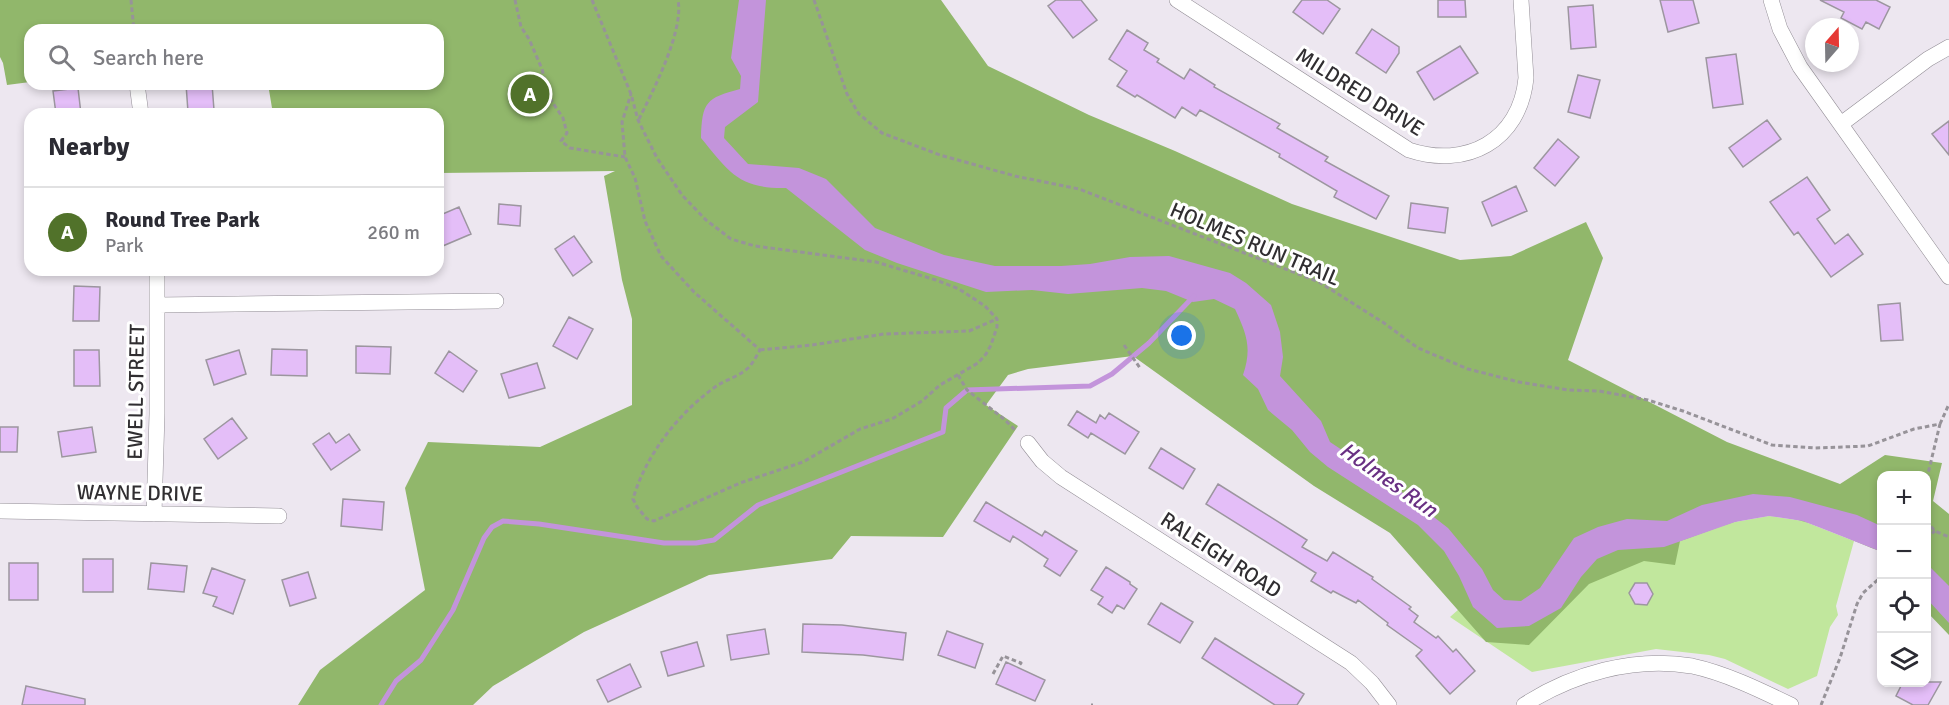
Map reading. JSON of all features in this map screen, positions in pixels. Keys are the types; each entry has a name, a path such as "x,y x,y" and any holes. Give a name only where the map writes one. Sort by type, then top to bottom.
{"street":[{"name":"MILDRED DRIVE","path":"1177,0 1409,150 1427,156 1454,157 1473,152 1491,143 1518,112 1526,78 1521,0"},
{"path":"1771,0 1779,29 1790,50 1949,277"},
{"path":"1841,124 1929,59 1949,47"},
{"path":"138,90 140,108"},
{"name":"EWELL STREET","path":"154,514 157,276"},
{"path":"158,305 496,301"},
{"name":"RALEIGH ROAD","path":"1028,443 1042,461 1061,477 1352,663 1372,682 1389,705"},
{"name":"WAYNE DRIVE","path":"0,511 279,516"},
{"path":"1524,705 1564,684 1597,672 1631,664 1661,663 1692,666 1717,673 1791,705"}],"path":[{"path":"131,0 133,24"},
{"path":"515,0 520,27 529,39 542,69 549,97 563,118 567,133 561,141 570,148 625,157"},
{"path":"592,0 631,94 638,120 657,158 682,195 706,220 731,239 755,246 866,260 959,289 985,306 997,319 997,327 986,354 978,363 940,385 922,401 892,419 860,429 803,462 740,483 669,515 654,520 647,519 636,507 633,499 649,461 660,442 701,399 719,385 750,367 760,350"},
{"path":"638,120 659,78 671,43 679,6 678,0"},
{"name":"HOLMES RUN TRAIL","path":"814,0 847,94 859,114 882,133 950,158 1015,176 1079,189 1319,282 1384,323 1418,348 1468,369 1519,382 1568,390 1599,391 1648,400 1772,445 1815,448 1868,446 1914,429 1940,424"},
{"path":"631,94 622,122 625,157 634,178 645,220 661,256 694,292 760,350 884,334 969,331 997,319"},
{"path":"1124,345 1140,368"},
{"path":"958,375 967,390 1004,419 1028,443"},
{"path":"1929,471 1940,424 1949,404"},
{"path":"1930,525 1935,531 1949,537"},
{"path":"1931,534 1935,531"},
{"path":"1821,705 1840,658 1857,604 1863,592 1878,579"},
{"path":"993,674 1003,656 1021,663 1018,667"}],"green space":[{"path":"0,0 941,0 988,66 1089,115 1292,204 1460,260 1511,256 1586,222 1603,258 1568,360 1727,442 1840,484 1885,455 1942,463 1933,501 1949,514 1949,635 1931,616 1931,471 1877,471 1877,550 1798,520 1770,516 1748,518 1680,541 1675,565 1644,561 1589,584 1529,645 1486,642 1390,533 1314,486 1133,356 1028,369 1008,375 986,405 1018,426 943,537 851,536 832,559 709,575 584,632 493,686 473,705 298,705 320,670 425,590 405,488 428,442 540,447 632,405 632,319 622,280 604,176 615,171 444,173 444,108 272,108 269,90 444,90 444,24 24,24 24,83 7,85 0,57"},
{"path":"1769,516 1803,521 1854,541 1836,606 1838,615 1830,627 1817,676 1788,689 1725,659 1656,649 1532,672 1450,617 1486,585 1735,522"}],"shaded area":[{"path":"739,0 766,0 758,102 725,127 724,138 748,164 799,168 826,179 875,228 944,255 995,266 1061,266 1130,257 1169,256 1230,273 1246,283 1271,305 1280,332 1283,357 1280,376 1321,421 1330,442 1381,476 1448,528 1482,569 1493,590 1504,600 1521,601 1540,588 1574,538 1598,527 1627,519 1667,521 1702,505 1753,494 1790,497 1857,515 1877,524 1877,550 1803,521 1769,516 1735,522 1664,547 1618,550 1597,559 1581,577 1561,608 1529,626 1497,628 1473,607 1459,576 1444,551 1418,525 1328,467 1310,452 1292,430 1268,410 1258,389 1243,375 1248,349 1243,326 1235,309 1214,299 1193,302 1166,291 1142,288 1068,294 1032,290 986,292 865,250 786,188 757,185 736,176 701,138 703,116 708,103 720,95 740,89 741,76 731,58"},
{"path":"1931,568 1949,586 1949,623 1931,603"}],"building":[{"path":"1056,0 1081,0 1097,20 1073,38 1048,6"},
{"path":"1302,0 1327,0 1340,9 1323,34 1293,12"},
{"path":"1438,0 1465,0 1466,17 1438,17"},
{"path":"1660,0 1693,0 1699,23 1668,32"},
{"path":"1820,0 1876,0 1890,7 1879,29 1866,22 1862,29 1859,27 1859,18 1841,18 1844,12"},
{"path":"1593,5 1596,47 1571,49 1568,7"},
{"path":"1372,29 1399,47 1399,53 1386,73 1356,53"},
{"path":"1127,30 1148,43 1144,50 1159,59 1157,62 1184,79 1190,69 1215,85 1214,87 1280,124 1277,128 1328,157 1325,161 1389,196 1376,219 1334,197 1337,191 1279,157 1280,154 1200,110 1196,116 1182,107 1175,118 1117,86 1127,71 1109,59"},
{"path":"1460,46 1478,73 1434,100 1417,72"},
{"path":"1736,54 1743,104 1713,108 1706,58"},
{"path":"1578,75 1600,80 1590,118 1568,112"},
{"path":"78,90 80,108 55,108 53,91"},
{"path":"186,90 212,90 214,108 188,108"},
{"path":"1767,120 1781,139 1743,167 1729,148"},
{"path":"1949,121 1949,155 1932,134"},
{"path":"1558,139 1579,157 1555,186 1534,168"},
{"path":"1807,177 1830,210 1817,219 1835,244 1848,234 1863,254 1831,277 1798,232 1794,235 1770,202"},
{"path":"1516,186 1527,211 1492,226 1482,202"},
{"path":"1411,203 1448,208 1445,233 1408,228"},
{"path":"499,204 521,206 520,226 498,224"},
{"path":"459,207 471,234 444,245 444,213"},
{"path":"574,236 592,262 573,276 555,249"},
{"path":"74,286 100,287 99,321 73,321"},
{"path":"1900,303 1903,340 1881,341 1878,305"},
{"path":"569,317 593,329 577,359 553,346"},
{"path":"356,346 391,347 390,374 356,373"},
{"path":"272,349 307,350 307,376 271,375"},
{"path":"74,350 99,350 100,386 74,386"},
{"path":"239,350 246,374 214,385 206,360"},
{"path":"449,351 477,371 463,392 435,373"},
{"path":"537,363 545,388 509,398 501,374"},
{"path":"1077,411 1096,423 1100,415 1105,419 1109,413 1139,432 1125,454 1091,433 1088,438 1068,425"},
{"path":"232,418 247,438 218,459 204,439"},
{"path":"0,427 18,427 17,452 0,452"},
{"path":"92,427 96,452 62,457 58,432"},
{"path":"329,433 336,443 349,434 360,450 331,470 313,444"},
{"path":"1161,448 1195,469 1183,489 1149,468"},
{"path":"1218,484 1307,540 1302,547 1327,561 1333,552 1373,577 1372,579 1411,607 1409,609 1418,616 1414,622 1436,638 1438,636 1453,652 1456,649 1475,671 1450,694 1416,656 1422,650 1387,625 1388,623 1358,600 1356,603 1333,591 1331,593 1311,581 1316,573 1206,504"},
{"path":"343,499 384,502 382,530 341,526"},
{"path":"986,502 1042,536 1045,531 1077,551 1060,576 1044,566 1048,559 1013,536 1010,542 974,521"},
{"path":"83,559 113,559 113,592 83,592"},
{"path":"9,563 38,563 38,600 9,600"},
{"path":"151,563 187,566 184,592 148,589"},
{"path":"1106,567 1137,589 1124,609 1117,605 1112,613 1098,604 1103,597 1091,590"},
{"path":"212,568 245,580 233,614 213,606 217,597 203,593"},
{"path":"308,572 316,598 290,606 282,580"},
{"path":"1635,583 1647,583 1653,594 1647,605 1635,604 1629,593"},
{"path":"1161,603 1193,622 1180,643 1148,624"},
{"path":"803,624 842,625 906,633 903,660 863,655 802,652"},
{"path":"765,629 769,654 731,660 727,635"},
{"path":"947,631 983,644 975,668 938,655"},
{"path":"1215,638 1304,694 1297,705 1275,705 1202,658"},
{"path":"697,642 704,666 668,676 661,652"},
{"path":"1006,662 1045,680 1035,701 996,684"},
{"path":"630,664 641,687 608,702 597,680"},
{"path":"1931,682 1941,682 1928,705 1913,705 1896,696 1900,687 1931,687"},
{"path":"26,686 85,699 85,705 22,705"}],"waterway":[{"path":"381,705 396,681 421,660 453,610 484,538 492,527 503,521 539,524 664,543 696,543 714,540 758,505 943,432 946,408 967,390 1090,386 1112,374 1149,343 1194,296"}],"place":[{"name":"Round Tree Park","path":"530,94"}],"water label":[{"name":"Holmes Run","path":"1389,479"}]}
